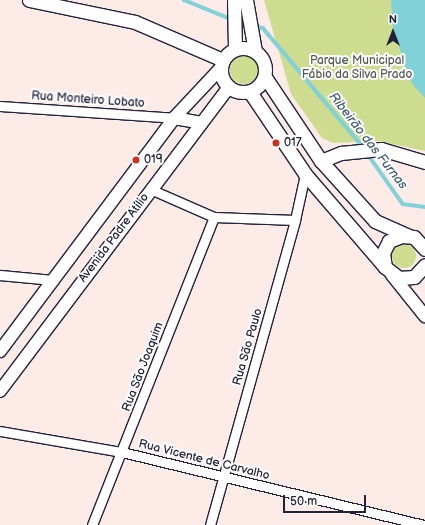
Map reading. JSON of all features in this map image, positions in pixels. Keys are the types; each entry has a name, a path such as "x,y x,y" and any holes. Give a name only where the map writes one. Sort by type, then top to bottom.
{"main road":[{"path":"29,0 135,22 222,64 229,87 250,92 305,174 389,271 414,277 425,265"},
{"path":"222,64 235,49 234,0"},
{"path":"247,1 255,51 264,62 265,77 321,161 375,221 409,236 425,249"},
{"path":"235,49 255,51"},
{"path":"250,92 265,77"},
{"path":"321,161 341,153 381,149 425,162"},
{"path":"389,271 385,247 395,238 409,236"}],"street":[{"name":"Avenida Padre Atílio","path":"0,351 174,118 222,64"},
{"name":"Avenida Padre Atílio","path":"0,391 150,189 229,87"},
{"name":"Rua Monteiro Lobato","path":"0,106 174,118"},
{"path":"174,118 202,122"},
{"name":"Rua São Paulo","path":"210,525 295,220 305,174"},
{"path":"150,189 214,217 295,220"},
{"name":"Rua São Joaquim","path":"92,525 214,217"},
{"path":"389,271 425,316"},
{"path":"0,275 54,280"},
{"name":"Rua Vicente de Carvalho","path":"0,431 122,452 423,525"}],"green space":[{"name":"Parque Municipal Fábio da Silva Prado","path":"264,0 425,0 425,151 378,141 333,143 322,138 291,94"},
{"path":"244,56 254,60 258,70 254,80 244,84 234,80 230,70 234,60"},
{"path":"404,244 412,248 416,256 412,264 404,268 396,264 392,256 396,248"}],"water":[{"path":"391,0 425,0 425,98 413,85 405,66 393,27"}],"waterway":[{"name":"Ribeirão das Furnas","path":"184,0 231,19"},
{"name":"Ribeirão das Furnas","path":"254,26 263,28 364,148"},
{"name":"Ribeirão das Furnas","path":"367,153 403,204 425,207"}],"place":[{"name":"017","path":"276,143"},
{"name":"019","path":"136,160"}]}
